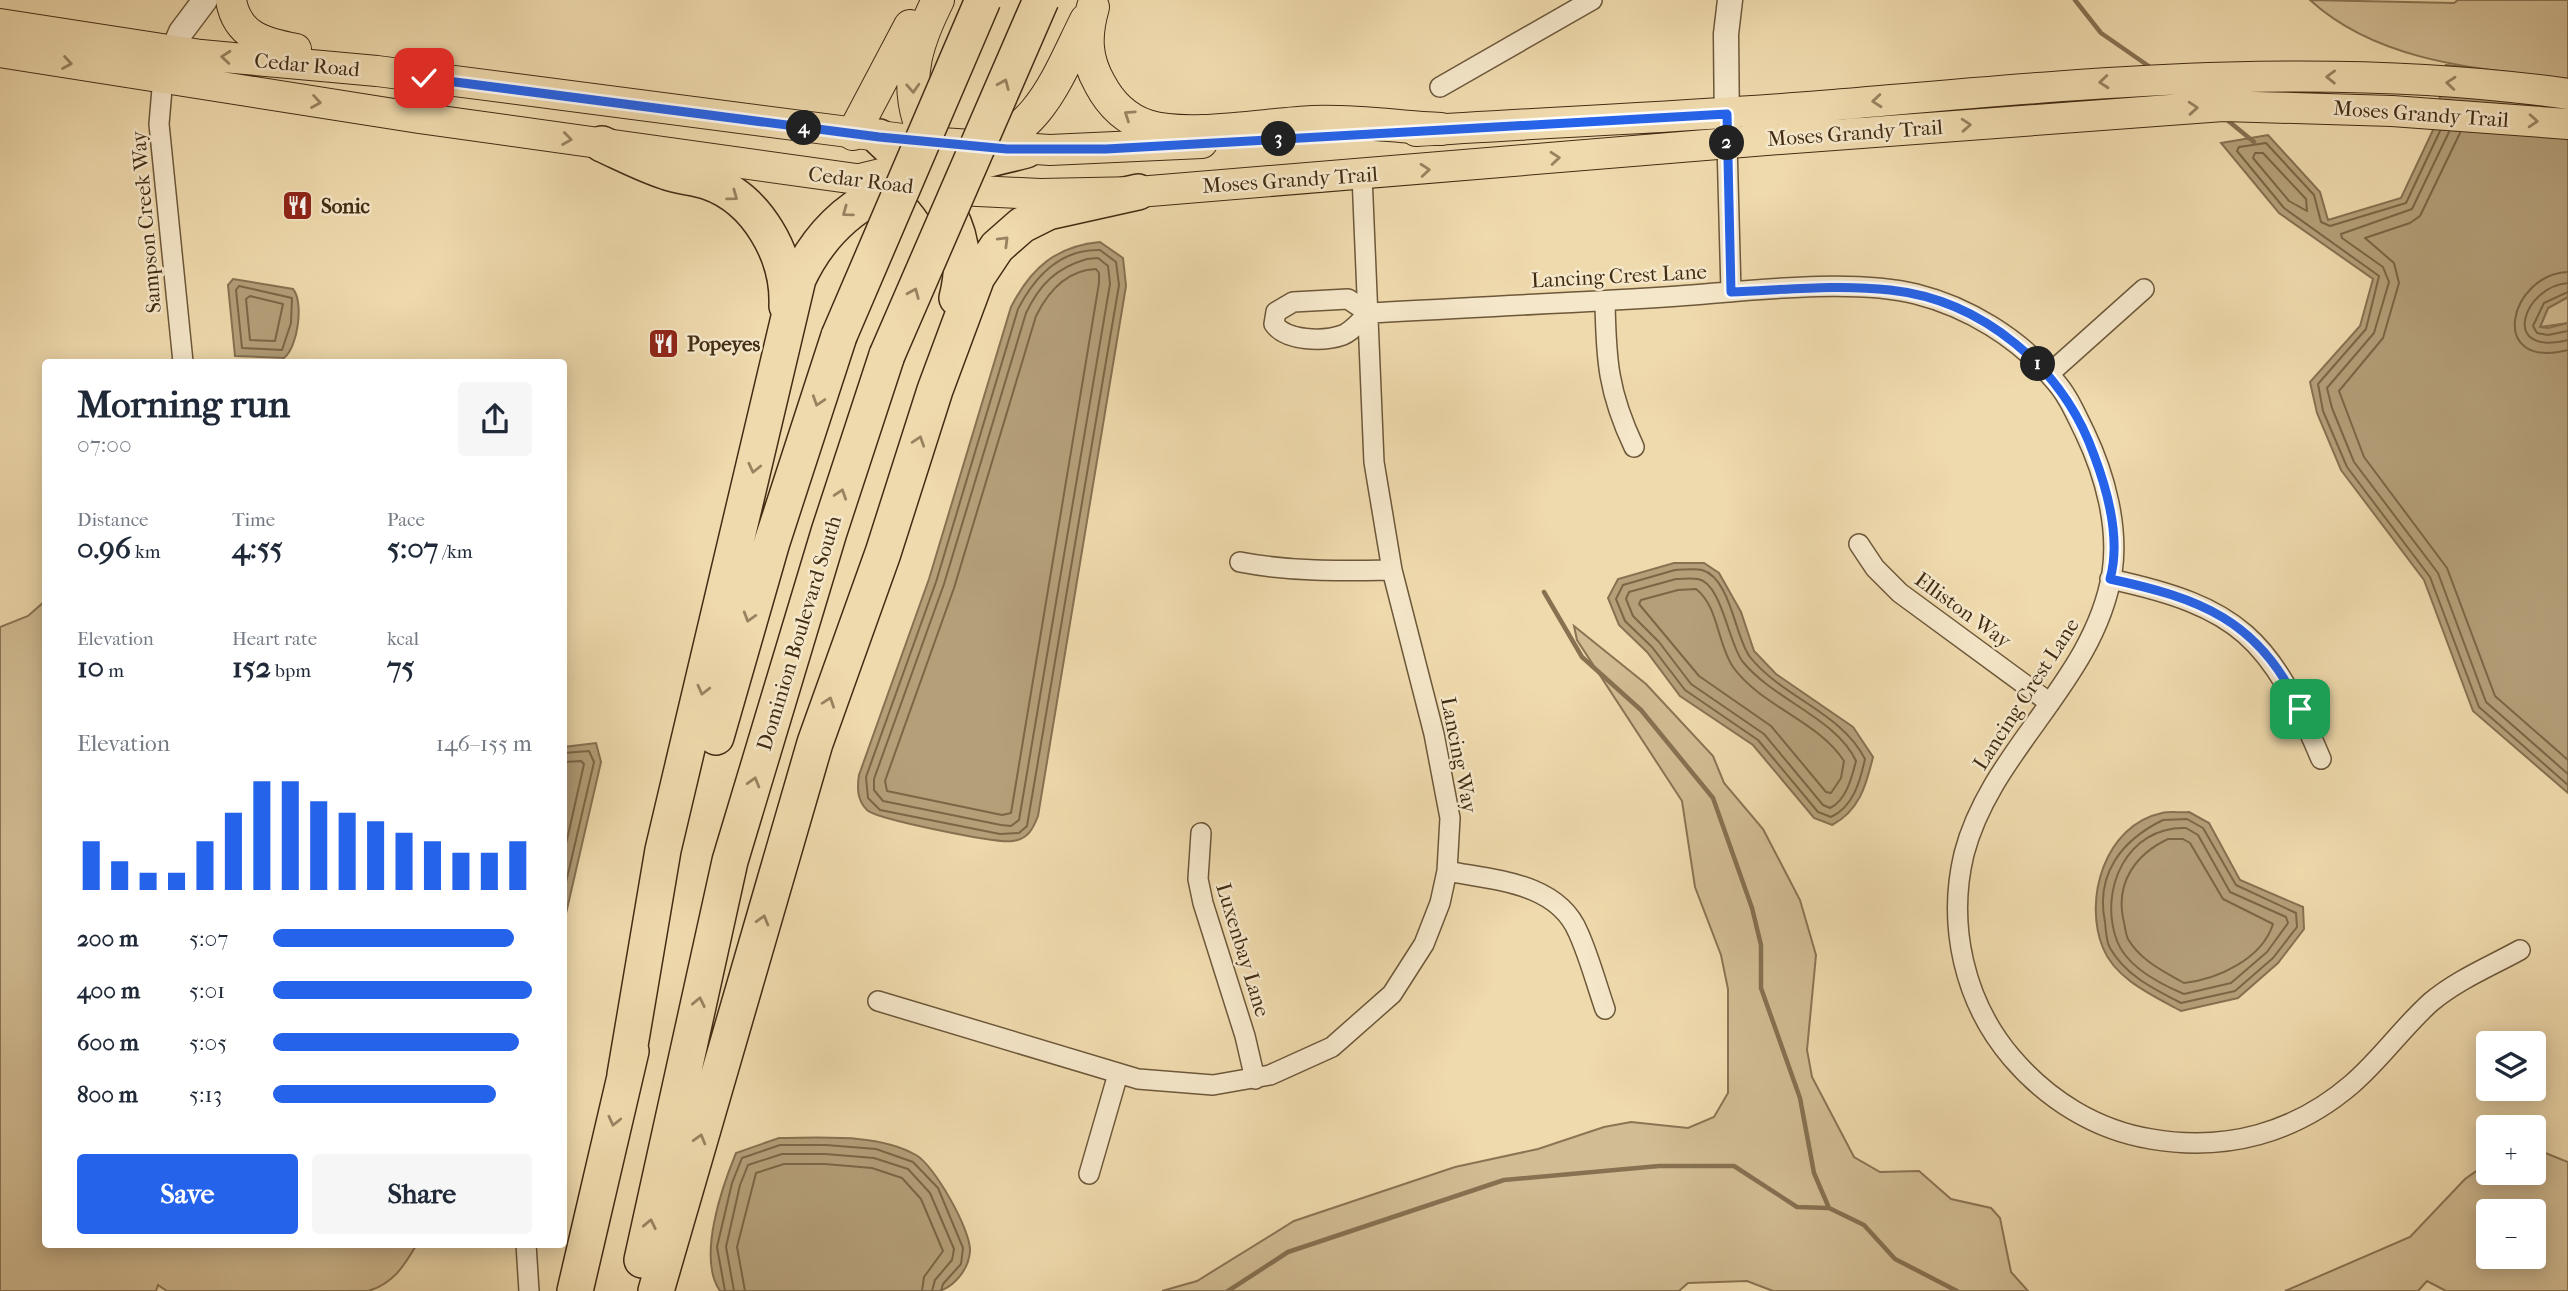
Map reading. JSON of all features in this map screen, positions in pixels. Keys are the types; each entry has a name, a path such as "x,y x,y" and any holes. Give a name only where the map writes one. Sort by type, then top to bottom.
{"highway":[{"path":"923,0 866,136 931,173"},
{"path":"935,390 961,283 963,256 957,227 931,173 914,101 913,68 918,42 938,0"},
{"path":"575,1291 625,1075 743,636 839,336 983,0"},
{"name":"Dominion Boulevard South","path":"635,1291 730,861 829,532 887,355 1041,0"},
{"path":"625,1075 663,850 798,279 817,243 839,218 990,147 1019,130 1044,103 1094,4"},
{"path":"1094,4 1086,45 1093,71 1116,106 1127,117 1145,125 1184,130 1316,122 1441,129"},
{"path":"603,144 669,173 711,182 744,204 771,238 781,264 787,297 786,330"},
{"path":"860,180 931,173 1026,149"},
{"path":"656,1291 815,743 883,553 935,390 978,277 988,259 1007,236 1048,212 1138,192"}],"main road":[{"path":"231,0 241,26 260,40 377,71"},
{"name":"Cedar Road","path":"0,24 167,64 603,144 860,180"},
{"name":"Cedar Road","path":"0,52 167,64 377,71 866,136"},
{"name":"Moses Grandy Trail","path":"931,173 1138,192 1362,175 1727,128 2208,75 2399,78 2568,94"},
{"name":"Moses Grandy Trail","path":"990,147 1106,149 1441,129 1727,128 2223,106 2392,111 2568,124"}],"street":[{"path":"167,64 205,0"},
{"path":"1440,87 1592,0"},
{"path":"1730,0 1726,34 1731,292"},
{"name":"Sampson Creek Way","path":"167,64 159,124 183,359"},
{"name":"Lancing Way","path":"878,1001 1138,1080 1213,1085 1255,1079 1303,1062 1332,1047 1392,994 1424,944 1440,903 1447,871 1450,818 1447,793 1392,570 1374,462 1362,175"},
{"name":"Lancing Crest Lane","path":"1369,313 1731,292 1866,288 1915,294 1976,317 2004,334 2049,374 2067,397 2092,447 2105,485 2113,555 2110,579 2094,635 2050,703 2001,770 1970,832 1958,898 1959,939 1976,1003 2002,1046 2041,1087 2087,1119 2130,1135 2189,1144 2229,1142 2281,1129 2320,1108 2354,1082 2431,1003 2520,950"},
{"path":"2049,374 2144,289"},
{"path":"1605,301 1609,380 1618,414 1634,447"},
{"name":"Elliston Way","path":"1859,544 1875,568 1900,593 2050,703"},
{"path":"1240,562 1312,572 1392,570"},
{"path":"2110,579 2181,596 2210,608 2242,630 2280,672 2321,759"},
{"name":"Luxenbay Lane","path":"1201,833 1198,880 1203,903 1245,1036 1255,1079"},
{"path":"1447,871 1520,885 1540,892 1563,909 1577,929 1605,1009"},
{"path":"1089,1174 1118,1074"},
{"path":"526,1248 529,1291"}],"shaded area":[{"path":"2310,0 2454,3 2458,0 2568,0 2568,79 2466,66 2399,50 2367,38 2337,21"},
{"path":"2568,297 2568,323 2540,327 2548,308"},
{"path":"42,604 42,1248 414,1248 397,1273 377,1288 368,1291 167,1291 158,1285 156,1291 0,1291 0,627 28,616"},
{"path":"1574,626 1646,684 1713,756 1724,783 1763,829 1800,900 1816,955 1807,1050 1812,1077 1854,1157 1880,1172 1919,1171 1951,1199 1991,1208 2000,1218 2011,1272 2028,1291 1773,1291 1747,1281 1688,1283 1679,1291 1162,1291 1197,1281 1294,1221 1455,1167 1538,1149 1604,1127 1631,1122 1688,1128 1714,1117 1728,1093 1728,989 1721,955 1695,887 1682,801 1577,640"},
{"path":"2546,1153 2568,1162 2568,1291 2446,1291 2427,1281 2418,1291 2285,1291 2410,1237 2465,1179 2476,1171 2476,1185 2546,1185"}],"water":[{"path":"2446,65 2568,79 2568,297 2548,308 2540,327 2548,328 2568,323 2568,793 2473,711 2424,580 2341,470 2317,413 2310,382 2360,326 2373,279 2279,213 2221,143 2268,135 2320,192 2328,220 2401,198 2434,128"},
{"path":"1100,242 1123,258 1126,286 1038,816 1026,836 1018,840 1003,841 938,830 875,814 867,810 861,802 859,775 929,579 1011,307 1027,281 1046,261 1070,248"},
{"path":"233,279 293,289 298,304 298,324 293,344 284,358 235,356 228,285"},
{"path":"1674,563 1704,563 1719,573 1741,612 1754,651 1776,674 1853,727 1873,757 1860,797 1849,813 1832,825 1814,818 1753,745 1680,696 1647,652 1619,625 1608,598 1618,579"},
{"path":"596,743 601,762 567,909 567,747"},
{"path":"2189,812 2209,823 2240,880 2303,907 2304,929 2278,963 2238,998 2181,1011 2136,986 2116,969 2103,948 2097,929 2096,908 2104,867 2113,848 2126,832 2142,820 2162,813"},
{"path":"779,1138 867,1140 901,1148 924,1161 958,1214 969,1241 967,1264 961,1275 940,1291 720,1291 714,1277 711,1242 730,1167 736,1153"}],"waterway":[{"path":"2075,0 2101,33 2150,67"},
{"path":"2226,119 2254,142"},
{"path":"1544,592 1582,657 1641,710 1713,798 1752,908 1761,945 1761,988 1800,1098 1814,1173 1829,1208 1864,1225 1895,1259 1957,1291"},
{"path":"1228,1291 1288,1252 1504,1180 1659,1166 1734,1166 1797,1207 1828,1208"}],"place":[{"name":"Sonic","path":"298,206"},
{"name":"Popeyes","path":"664,344"}],"route":[{"path":"424,78 607,100 853,135 1050,150 1727,114 1731,292 1834,288 1891,290 1947,304 2004,334 2054,379 2067,397 2092,447 2109,503 2113,555 2110,579 2163,590 2210,608 2225,617 2242,630 2280,672 2300,709"}]}
